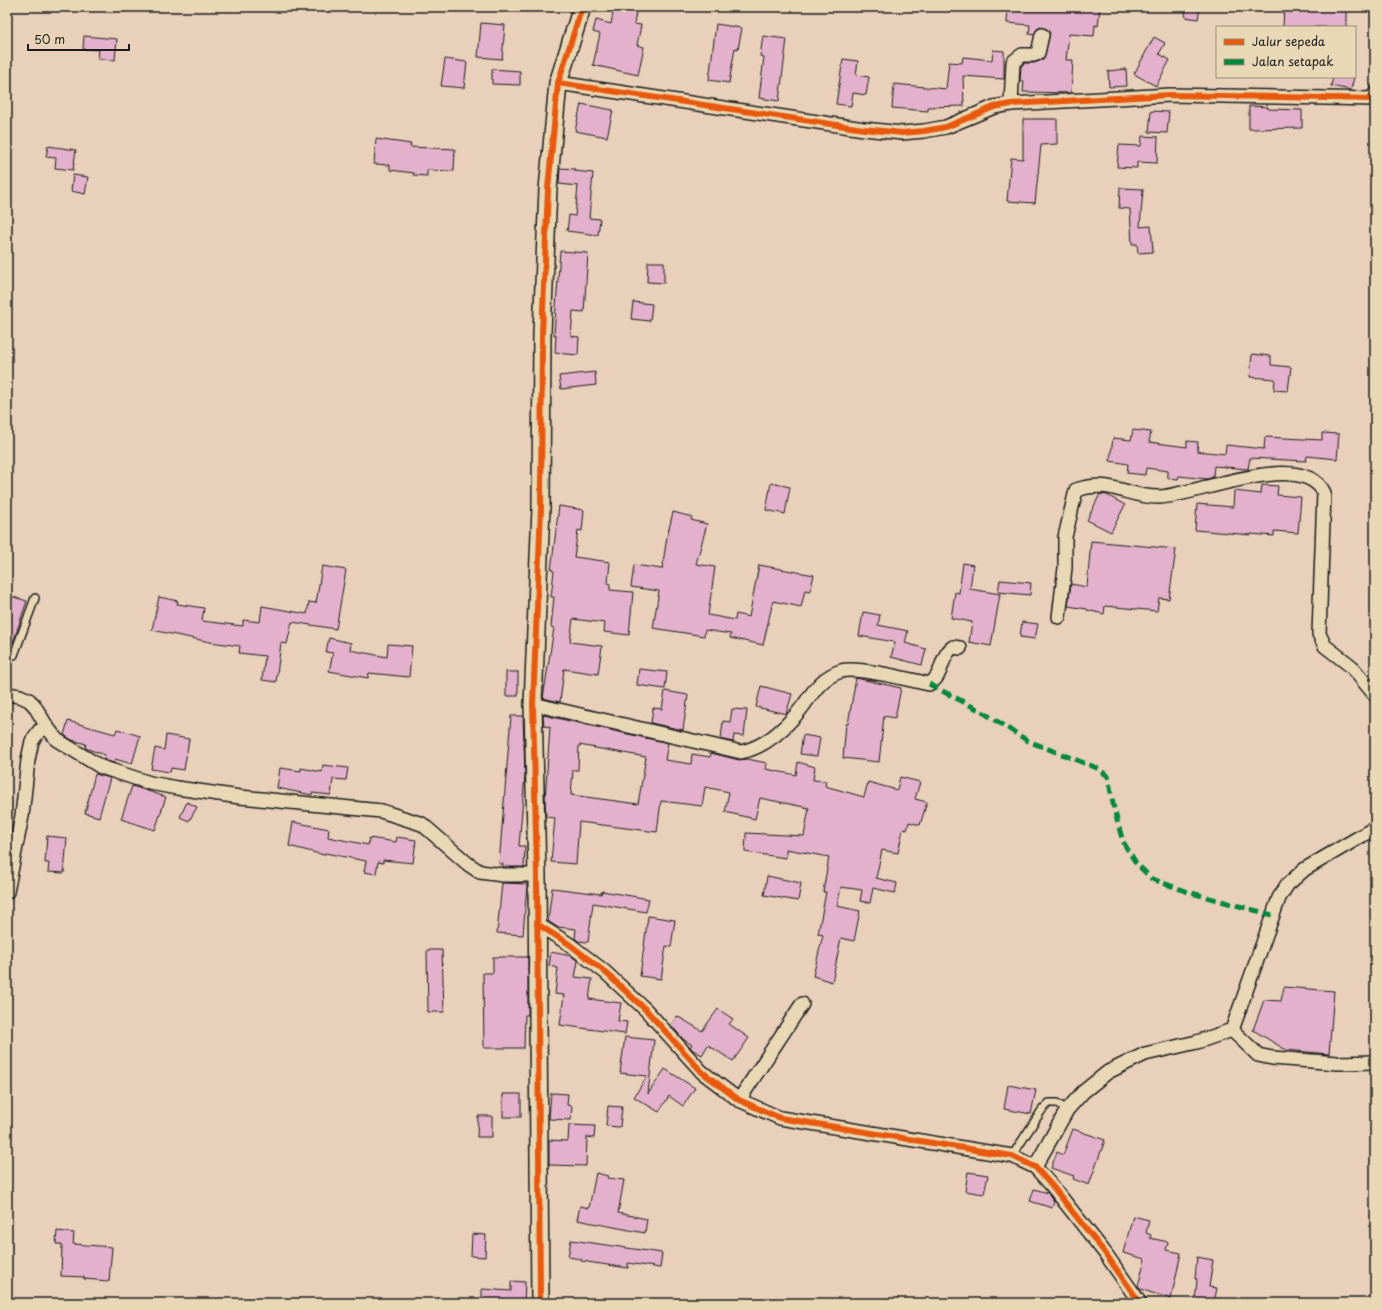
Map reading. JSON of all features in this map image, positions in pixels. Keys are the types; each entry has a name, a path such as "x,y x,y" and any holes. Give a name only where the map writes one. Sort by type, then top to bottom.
{"street":[{"path":"540,1303 537,875 533,704 541,508 542,310 548,189 558,83 582,7"},
{"path":"1011,104 1013,62 1022,55 1034,55 1038,53 1042,35"},
{"path":"558,83 864,129 902,132 946,126 978,112 1011,104 1170,95 1373,95"},
{"path":"1059,617 1065,568 1065,537 1076,490 1088,486 1101,485 1160,497 1267,474 1296,474 1317,481 1324,493 1319,634 1325,646 1351,666 1375,695"},
{"path":"533,704 741,752 750,750 765,742 795,717 814,688 842,670 870,672 929,684 939,676 944,658 948,651 953,648 960,648"},
{"path":"7,694 20,696 29,700 34,705 47,727 57,740 100,767 150,783 240,797 381,811 422,824 468,864 480,872 503,875 537,875"},
{"path":"7,892 22,816 28,760 32,741 39,731 47,727"},
{"path":"1232,1030 1278,898 1288,885 1305,869 1375,828"},
{"path":"537,924 569,944 605,972 646,1010 702,1072 739,1100 780,1118 1012,1156 1035,1167 1100,1247 1140,1303"},
{"path":"739,1100 802,1004"},
{"path":"1232,1030 1258,1054 1272,1058 1338,1063 1375,1062"},
{"path":"1035,1167 1067,1110 1082,1092 1108,1072 1145,1054 1197,1042 1232,1030"}],"lane":[{"path":"7,658 14,655 35,598"},
{"path":"1012,1156 1042,1110 1049,1103 1057,1103 1067,1110"}],"building":[{"path":"614,7 637,7 634,24 641,25 637,45 644,47 638,75 593,65 600,34 593,32 596,20 611,24"},
{"path":"1008,7 1100,7 1098,26 1095,25 1094,36 1069,34 1066,60 1073,60 1071,93 1023,92 1024,81 1020,81 1021,66 1025,63 1034,63 1044,59 1050,33 1047,29 1040,27 1036,30 1034,35 1029,34 1030,25 1007,23"},
{"path":"1186,7 1200,7 1198,19 1185,17"},
{"path":"1307,7 1346,7 1346,26 1283,26 1284,8 1307,10"},
{"path":"481,23 505,25 502,59 478,57"},
{"path":"716,24 742,28 738,49 735,48 729,83 709,80"},
{"path":"84,36 117,39 115,60 98,59 99,50 83,49"},
{"path":"763,36 787,39 779,101 759,98 764,57 760,56"},
{"path":"1154,37 1165,43 1159,54 1170,60 1156,86 1134,74"},
{"path":"993,50 1004,51 1004,79 963,76 964,106 928,107 928,111 892,108 894,84 946,89 949,62 962,63 963,57 992,60"},
{"path":"445,59 467,62 464,88 441,86"},
{"path":"843,59 858,61 856,75 869,77 866,95 853,93 851,106 836,104"},
{"path":"492,69 520,71 520,85 492,84"},
{"path":"1126,69 1127,86 1109,87 1108,71"},
{"path":"1333,78 1354,78 1351,90 1331,86"},
{"path":"581,104 613,110 607,137 575,131"},
{"path":"1249,106 1268,107 1268,109 1302,110 1302,128 1249,129"},
{"path":"1151,111 1169,112 1167,133 1149,132"},
{"path":"1023,119 1057,119 1057,144 1041,145 1035,203 1007,201 1011,158 1023,159"},
{"path":"1142,136 1158,137 1157,163 1137,162 1137,168 1117,167 1119,145 1141,146"},
{"path":"376,139 411,144 410,147 455,149 454,171 427,170 427,176 413,175 414,173 390,170 390,165 374,164"},
{"path":"48,146 76,150 73,170 55,168 56,158 46,157"},
{"path":"560,168 575,169 575,171 593,173 589,218 600,219 598,235 567,231 569,215 575,216 578,186 559,184"},
{"path":"73,175 88,177 85,194 71,191"},
{"path":"1120,188 1143,189 1140,227 1151,226 1153,252 1138,253 1137,244 1132,244 1130,209 1119,208"},
{"path":"560,251 588,253 584,312 573,311 571,336 579,337 578,355 555,353 556,335 554,335"},
{"path":"648,262 664,262 664,283 647,282"},
{"path":"633,302 652,304 650,321 631,319"},
{"path":"1252,354 1271,356 1271,365 1291,367 1288,391 1274,390 1275,379 1250,377"},
{"path":"595,372 596,385 561,389 559,376"},
{"path":"1133,430 1151,432 1149,442 1187,447 1187,441 1198,442 1197,451 1225,454 1226,445 1264,449 1265,437 1322,440 1322,433 1339,434 1337,459 1307,456 1306,461 1250,458 1248,469 1214,466 1213,477 1207,479 1179,476 1178,479 1168,478 1168,471 1146,468 1145,475 1127,473 1128,464 1110,461 1113,438 1131,440"},
{"path":"771,483 790,487 785,514 766,510"},
{"path":"1262,485 1278,486 1277,495 1301,497 1298,533 1274,531 1274,536 1195,530 1197,504 1233,507 1234,491 1261,494"},
{"path":"1100,494 1107,495 1125,505 1111,532 1087,520"},
{"path":"559,506 584,510 582,531 578,530 574,557 610,562 608,583 610,584 610,590 633,592 629,635 604,632 605,623 573,619 570,642 602,646 598,674 564,669 560,702 543,698 554,628 551,627 554,597 551,597 554,571 551,570"},
{"path":"673,512 692,517 691,520 707,524 696,564 715,567 708,615 735,620 736,614 749,617 759,565 814,575 810,591 805,590 801,607 773,601 763,645 730,638 731,634 705,630 704,636 653,628 659,591 631,587 634,565 662,569"},
{"path":"1091,541 1176,549 1169,599 1159,598 1157,611 1105,606 1104,614 1068,606 1071,584 1087,587"},
{"path":"963,563 973,565 970,589 1000,594 991,646 969,642 972,622 951,618 955,592 959,593"},
{"path":"322,566 346,570 336,629 292,622 287,644 281,643 276,682 262,680 265,656 239,653 240,646 210,642 152,630 159,597 178,601 177,604 204,608 202,621 243,626 243,620 260,622 262,606 307,614 309,602 316,603"},
{"path":"1000,580 1031,583 1030,595 998,592"},
{"path":"7,595 27,601 10,651 7,653"},
{"path":"863,612 880,615 878,625 908,631 905,643 926,649 922,665 891,657 895,642 859,636"},
{"path":"1022,622 1038,624 1035,639 1020,637"},
{"path":"329,638 351,643 350,650 387,657 388,644 412,646 409,677 369,673 368,678 329,671 333,653 326,652"},
{"path":"639,669 667,672 665,689 637,685"},
{"path":"506,672 518,672 518,696 506,696"},
{"path":"856,678 901,688 895,718 884,716 879,762 843,758 846,724 848,724"},
{"path":"761,686 792,694 786,714 756,707"},
{"path":"665,691 688,695 683,730 651,723 653,708 662,709"},
{"path":"732,709 747,710 744,736 734,735 733,742 721,739 723,721 730,722"},
{"path":"543,715 668,743 665,760 691,764 692,754 710,757 711,753 739,760 747,759 767,763 766,769 796,775 798,762 815,767 813,780 826,781 825,786 864,797 868,782 897,790 900,777 920,782 915,799 927,802 920,825 909,822 907,830 903,829 898,853 882,850 876,878 897,883 895,893 873,888 870,903 860,901 862,890 841,887 837,906 860,911 854,941 841,938 832,982 813,976 823,935 818,934 826,892 823,892 829,857 786,849 786,858 745,852 746,833 804,836 809,808 760,798 755,819 725,812 729,792 705,787 702,806 661,801 657,832 579,822 576,864 551,862 555,818 546,817 545,800 550,727 544,726","holes":["579,745 646,757 638,804 571,795 573,770 578,770"]},
{"path":"511,716 523,716 525,775 519,846 525,846 524,867 503,867 503,864 499,864"},
{"path":"68,721 115,734 117,729 140,736 132,764 115,759 114,763 104,760 105,755 85,748 86,744 72,740 64,735"},
{"path":"166,735 189,739 184,770 171,768 170,772 151,769 155,748 164,750"},
{"path":"803,735 820,738 817,756 800,754"},
{"path":"323,765 348,768 346,780 333,779 331,795 312,793 312,795 277,788 280,768 301,771 301,768 322,772"},
{"path":"95,774 110,778 99,817 85,813"},
{"path":"132,786 166,797 155,830 121,819"},
{"path":"187,802 197,807 189,821 180,817"},
{"path":"293,822 329,829 328,837 368,845 369,838 396,842 397,837 416,840 413,863 383,860 383,863 378,862 376,874 364,872 366,861 325,853 324,855 289,846"},
{"path":"47,836 67,838 64,873 48,872 49,863 45,863"},
{"path":"767,876 801,883 798,901 764,895"},
{"path":"502,883 527,884 523,935 497,933"},
{"path":"552,888 601,894 602,891 649,899 646,912 593,903 588,942 578,941 575,938 576,929 557,927 548,921"},
{"path":"648,916 675,920 671,947 666,946 661,979 640,976"},
{"path":"427,950 442,950 444,1012 428,1012"},
{"path":"551,952 571,956 578,961 575,977 592,979 589,999 621,1003 618,1021 627,1022 625,1034 560,1025 564,995 555,994 558,968 549,966"},
{"path":"493,957 528,957 528,1015 525,1015 524,1048 484,1048 483,973 493,973"},
{"path":"1284,987 1334,991 1329,1054 1286,1050 1253,1030 1264,1000 1281,1001"},
{"path":"718,1009 733,1019 729,1024 749,1038 733,1061 708,1045 702,1055 693,1050 690,1047 692,1045 683,1039 671,1025 677,1016 702,1031"},
{"path":"625,1037 654,1040 648,1094 665,1069 695,1088 683,1106 669,1096 659,1112 634,1097 647,1076 620,1073"},
{"path":"1008,1085 1036,1090 1031,1114 1004,1109"},
{"path":"551,1093 568,1094 567,1105 572,1106 571,1120 549,1119"},
{"path":"503,1094 521,1094 521,1117 503,1117"},
{"path":"608,1106 622,1107 620,1127 606,1126"},
{"path":"478,1116 492,1116 492,1137 477,1137"},
{"path":"569,1125 595,1126 594,1138 587,1137 586,1166 549,1165 549,1140 568,1141"},
{"path":"1073,1129 1105,1140 1089,1185 1073,1179 1074,1176 1051,1168 1057,1152 1063,1155"},
{"path":"968,1172 988,1175 984,1194 965,1191"},
{"path":"596,1173 608,1176 607,1178 624,1180 618,1213 647,1219 645,1233 577,1220 580,1206 589,1208"},
{"path":"1034,1189 1048,1193 1054,1201 1052,1208 1030,1201"},
{"path":"1133,1216 1149,1220 1146,1233 1151,1235 1150,1238 1168,1242 1166,1250 1181,1253 1171,1299 1140,1289 1138,1286 1145,1259 1123,1253"},
{"path":"57,1231 74,1233 73,1244 112,1247 109,1281 84,1279 84,1277 61,1276 62,1244 56,1244"},
{"path":"472,1234 486,1235 485,1257 471,1256"},
{"path":"571,1240 662,1253 660,1268 628,1263 628,1268 581,1261 581,1259 568,1257"},
{"path":"1197,1257 1213,1260 1209,1287 1217,1288 1214,1303 1195,1303"},
{"path":"511,1281 525,1282 524,1303 482,1303 482,1289 511,1291"}],"marked path":[{"path":"929,684 981,711 1028,741 1097,768 1108,776 1114,809 1123,842 1136,863 1152,879 1188,892 1272,915"}],"cycle path":[{"path":"540,1303 537,875 533,704 541,508 542,333 548,189 558,83 582,7"},
{"path":"558,83 864,129 902,133 946,127 994,107 1011,104 1170,95 1375,99"},
{"path":"537,924 569,944 605,972 646,1010 702,1072 739,1100 780,1118 1012,1156 1035,1167 1053,1187 1105,1253 1140,1303"}]}
